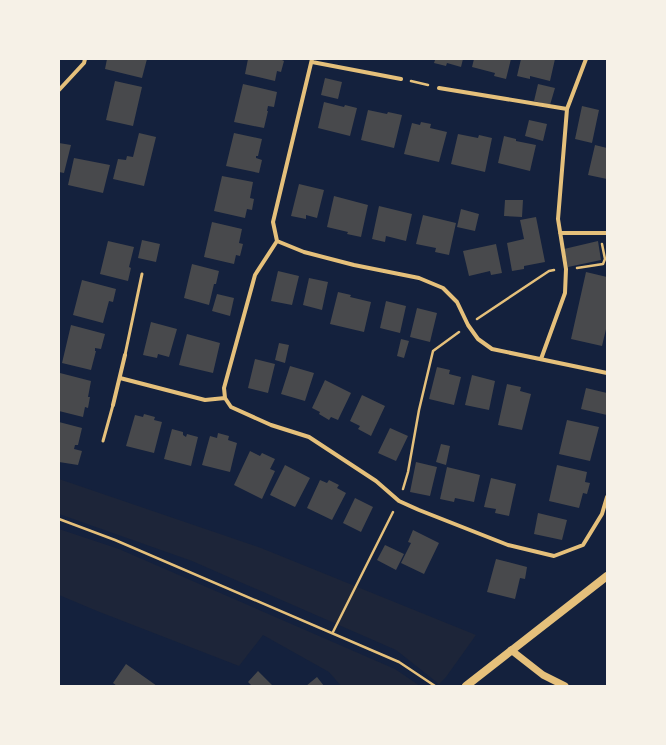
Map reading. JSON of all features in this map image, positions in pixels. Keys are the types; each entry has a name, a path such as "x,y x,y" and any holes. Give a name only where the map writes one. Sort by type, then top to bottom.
{"main road":[{"path":"466,686 607,576"}],"street":[{"path":"59,90 84,63 85,59"},
{"path":"541,359 564,292 566,269 558,219 567,109 586,59"},
{"path":"401,79 312,61 273,222 277,241 255,275 224,388 224,398 231,407 271,425 308,437 376,481 399,501 508,545 554,556 583,545 602,514 607,497"},
{"path":"439,88 567,109"},
{"path":"560,233 607,233"},
{"path":"277,241 304,252 354,265 419,278 443,288 457,302 468,325 478,339 492,349 607,374"},
{"path":"113,405 125,355"},
{"path":"120,378 205,400 224,398"},
{"path":"511,650 542,675 565,686"}],"lane":[{"path":"125,355 142,274"},
{"path":"103,441 113,405"}],"path":[{"path":"401,79 439,88"},
{"path":"333,632 399,501 408,472 419,410 433,351 468,325 549,271 603,264 605,259 598,232"},
{"path":"59,519 116,540 333,632 399,662 435,686"}],"shaded area":[{"path":"59,479 261,548 476,635 446,677 439,684 396,650 192,561 59,514"},
{"path":"59,529 119,549 395,669 420,686 341,686 329,672 263,635 239,666 59,595"}],"building":[{"path":"107,59 147,59 142,78 105,69"},
{"path":"248,59 280,59 284,61 281,72 277,71 275,81 245,74"},
{"path":"432,59 463,59 461,67 447,63 446,66 434,63 435,60"},
{"path":"474,59 511,59 506,79 494,76 495,73 472,67"},
{"path":"521,59 555,59 550,81 530,76 530,79 517,76"},
{"path":"325,78 342,82 338,99 321,95"},
{"path":"115,81 142,87 133,126 106,120"},
{"path":"243,84 277,92 274,107 268,106 264,128 234,122"},
{"path":"538,84 555,88 550,105 534,101"},
{"path":"324,102 344,107 345,105 357,108 350,136 318,128"},
{"path":"582,106 599,110 592,143 575,139"},
{"path":"368,110 402,115 394,148 361,140"},
{"path":"529,120 547,124 543,141 525,136"},
{"path":"421,122 431,124 430,128 447,132 439,162 404,154 412,123 420,125"},
{"path":"139,133 156,137 144,186 113,179 118,159 126,160 127,156 133,157"},
{"path":"234,133 262,139 258,156 256,156 256,158 262,160 259,173 226,166"},
{"path":"458,134 478,138 479,135 492,138 485,172 451,164"},
{"path":"504,136 516,139 516,141 536,145 530,171 498,163"},
{"path":"59,143 71,145 64,173 59,172"},
{"path":"595,145 607,148 607,179 588,175"},
{"path":"74,158 110,165 103,193 68,185"},
{"path":"222,176 253,182 250,198 254,199 252,210 247,209 245,218 214,211"},
{"path":"299,184 324,190 317,218 306,215 306,219 291,216"},
{"path":"334,196 368,205 361,237 327,227"},
{"path":"505,200 523,200 522,217 504,216"},
{"path":"379,206 412,214 406,241 386,236 385,242 372,239"},
{"path":"461,209 479,214 475,231 457,227"},
{"path":"423,215 456,223 449,255 435,252 436,248 416,244"},
{"path":"536,217 545,262 524,266 524,269 512,271 507,243 524,239 520,220"},
{"path":"212,222 242,229 239,243 243,244 240,256 236,255 234,264 204,257"},
{"path":"142,240 160,244 156,262 138,258"},
{"path":"108,241 134,247 129,267 131,268 128,281 100,274"},
{"path":"598,241 601,260 568,267 564,249"},
{"path":"496,244 502,273 491,275 490,271 469,276 463,251"},
{"path":"192,264 219,271 209,305 184,298"},
{"path":"278,271 299,276 292,305 271,301"},
{"path":"586,272 607,277 607,325 602,346 571,339"},
{"path":"309,278 328,282 322,310 303,305"},
{"path":"82,280 116,289 113,302 109,301 103,323 73,315"},
{"path":"338,292 351,295 350,297 371,302 364,332 330,324"},
{"path":"217,294 234,298 230,316 212,311"},
{"path":"386,301 406,306 400,333 380,328"},
{"path":"417,308 437,313 430,342 410,337"},
{"path":"151,322 177,329 169,357 158,354 157,358 143,355"},
{"path":"71,325 105,334 101,349 95,348 96,351 91,370 62,363"},
{"path":"187,334 220,343 213,373 179,365"},
{"path":"401,339 409,341 404,358 397,356"},
{"path":"279,343 289,345 285,363 275,360"},
{"path":"255,359 275,364 268,393 248,388"},
{"path":"290,366 314,373 305,401 281,394"},
{"path":"437,367 450,370 449,374 461,377 454,405 429,399"},
{"path":"60,373 91,381 88,397 90,397 88,408 85,407 83,417 59,411"},
{"path":"472,375 495,381 489,410 465,405"},
{"path":"325,380 351,393 338,420 331,417 329,420 319,414 320,412 312,408"},
{"path":"507,384 521,387 520,391 531,394 522,430 498,425"},
{"path":"586,388 607,393 607,415 581,409"},
{"path":"362,395 385,406 371,436 358,429 360,426 350,421"},
{"path":"144,414 155,417 154,420 162,422 154,453 126,446 135,415 143,417"},
{"path":"567,420 599,427 590,461 559,454"},
{"path":"59,422 82,428 78,445 75,445 74,449 82,451 78,465 59,462"},
{"path":"390,428 408,436 396,461 378,453"},
{"path":"172,429 183,432 183,435 186,437 187,434 198,437 191,466 164,459"},
{"path":"218,433 229,436 228,440 237,443 230,472 202,465 210,436 217,438"},
{"path":"441,444 450,446 446,465 436,462"},
{"path":"250,451 260,456 262,453 275,459 270,469 275,471 262,499 234,485"},
{"path":"416,462 437,467 430,496 410,492"},
{"path":"285,465 310,478 295,507 270,495"},
{"path":"557,465 587,472 585,482 590,483 587,494 583,493 579,508 549,501"},
{"path":"447,467 480,475 474,502 455,498 454,502 440,499"},
{"path":"491,478 516,484 509,516 495,513 496,509 484,507"},
{"path":"320,480 327,483 329,480 339,485 337,488 346,493 332,520 307,508"},
{"path":"355,498 373,507 361,532 343,523"},
{"path":"538,513 567,520 562,540 534,534"},
{"path":"413,530 439,543 424,574 401,563 411,543 408,542"},
{"path":"385,545 404,554 396,570 377,560"},
{"path":"496,559 527,567 525,579 520,578 515,599 487,592"},
{"path":"126,664 157,686 117,686 113,683"},
{"path":"258,671 272,685 271,686 252,686 248,682"},
{"path":"317,677 324,686 306,686"}]}
